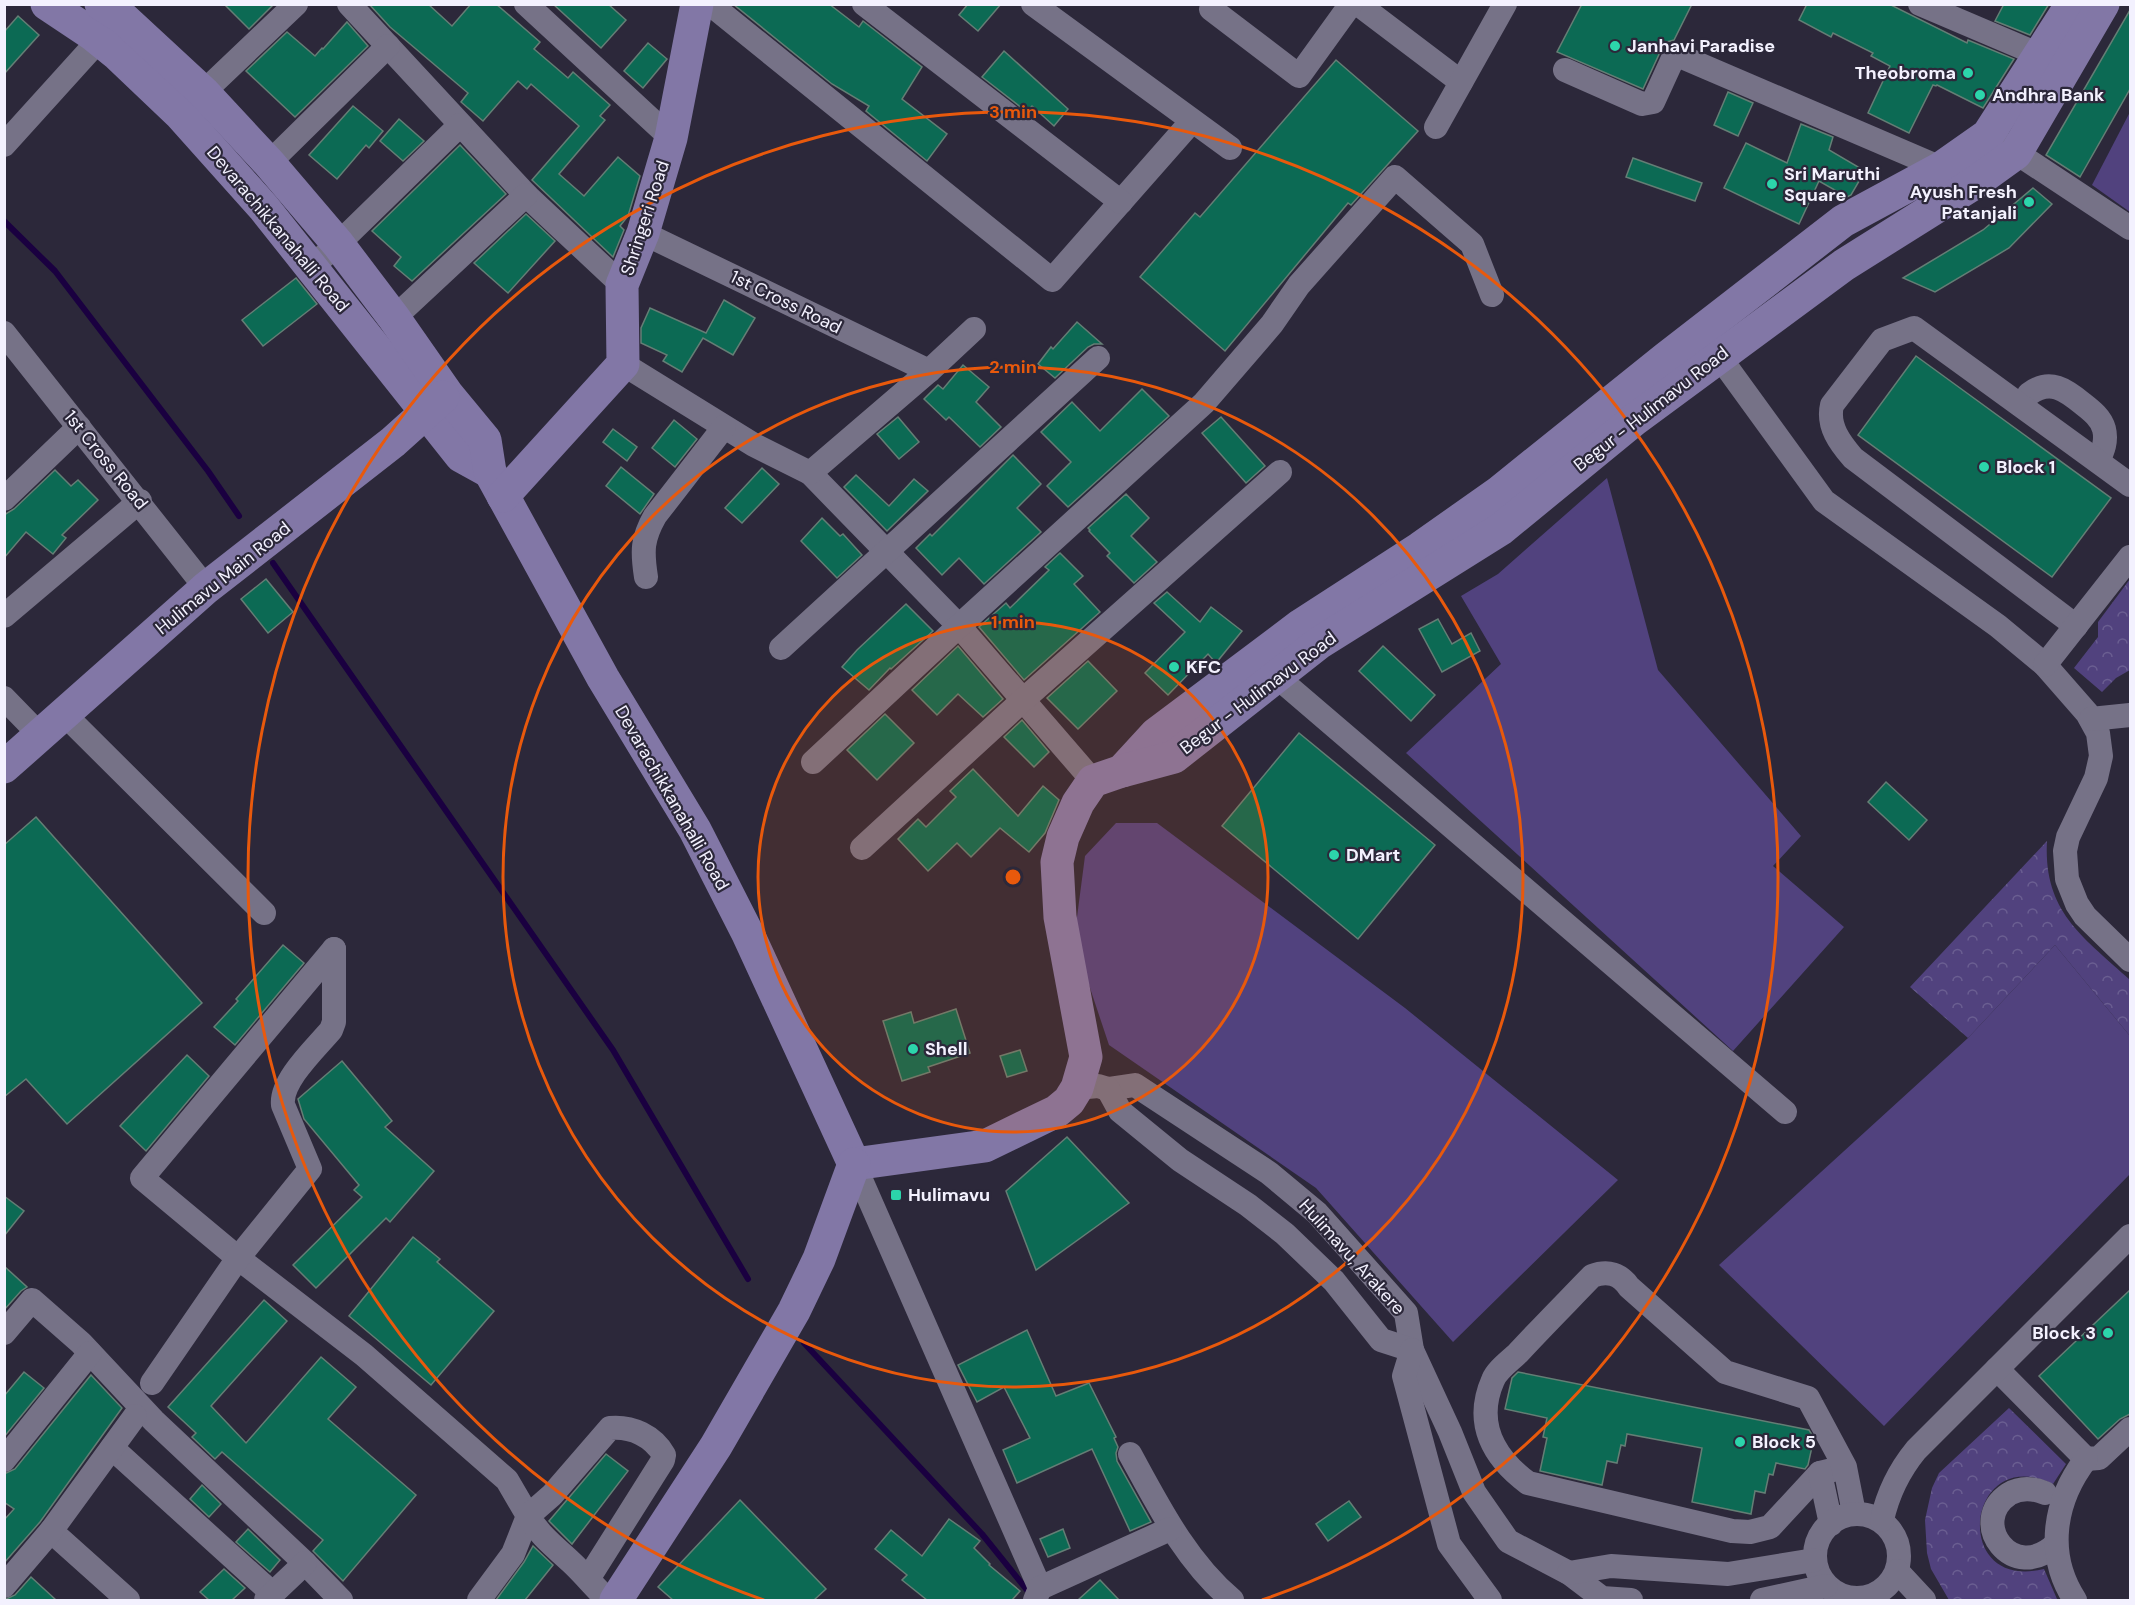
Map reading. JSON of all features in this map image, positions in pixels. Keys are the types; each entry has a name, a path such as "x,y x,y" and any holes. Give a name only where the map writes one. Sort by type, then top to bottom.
{"main road":[{"name":"Devarachikkanahalli Road","path":"47,4 191,103 269,163 338,244 394,318 461,456 496,484 603,678 695,830 748,934 854,1164"},
{"name":"Shringeri Road","path":"623,364 622,285 643,233 670,138 697,4"},
{"name":"Begur - Hulimavu Road","path":"1093,1088 1060,917 1057,862 1063,837 1078,803 1156,734 1268,666 1319,643 1501,529 1634,420 1710,344 1843,221 1941,168 1988,135 2072,4"},
{"name":"Begur - Hulimavu Road","path":"1710,344 1844,265 1973,184 2016,153 2103,4"},
{"name":"Devarachikkanahalli Road","path":"105,5 123,18 191,103 264,208 311,267 437,403"},
{"path":"496,484 623,364"},
{"name":"Hulimavu Main Road","path":"4,767 206,588 384,450 437,403"},
{"path":"616,1600 716,1446 794,1311 819,1259 854,1164 985,1146 1057,1111 1069,1101 1093,1088"}],"street":[{"path":"191,103 296,4"},
{"path":"349,4 526,195 622,285"},
{"path":"526,4 670,138"},
{"path":"710,4 1052,280 1192,121"},
{"path":"864,4 1122,202"},
{"path":"1033,4 1230,148"},
{"path":"1211,9 1299,76 1351,4"},
{"path":"1358,4 1461,82"},
{"path":"1436,127 1505,4"},
{"path":"1920,4 2040,55"},
{"path":"4,145 99,40"},
{"path":"269,163 388,46"},
{"path":"1565,70 1642,104 1653,102 1675,54 1941,168"},
{"path":"311,267 338,244 460,124"},
{"path":"1988,135 2130,228"},
{"path":"813,762 1204,403 1272,324 1299,285 1395,177 1472,244 1492,295"},
{"path":"394,318 526,195"},
{"name":"1st Cross Road","path":"643,233 929,371"},
{"path":"2076,626 1853,458 1841,444 1834,430 1832,405 1882,340 1914,328 2130,484"},
{"path":"810,473 929,371 974,329"},
{"name":"1st Cross Road","path":"4,333 140,501 206,588"},
{"path":"1710,344 1824,501 1998,626 2045,665 2091,719 2101,745 2100,767 2068,837 2067,879 2074,898 2085,916 2130,960"},
{"path":"781,648 1098,358"},
{"path":"623,364 754,445 810,473 959,626 1023,700 1108,776"},
{"path":"2029,394 2046,386 2061,388 2095,413 2104,430 2105,438 2098,461"},
{"path":"4,499 79,427"},
{"path":"646,577 643,543 647,530 655,516 724,427"},
{"path":"862,848 1023,700 1280,472"},
{"path":"4,616 140,501"},
{"path":"2045,665 2130,557"},
{"path":"1268,666 1785,1112"},
{"path":"4,698 51,724 264,913"},
{"path":"2091,719 2130,715"},
{"path":"152,1383 238,1258 310,1169 283,1105 282,1097 291,1078 331,1030 334,1022 334,949 142,1178 238,1258 364,1355 507,1480 536,1530 608,1600"},
{"name":"Hulimavu, Arakere","path":"1135,1085 1269,1173 1317,1213 1406,1313 1412,1350 1381,1340 1334,1281 1285,1234 1248,1205 1180,1160 1093,1088 1135,1085"},
{"path":"854,1164 1038,1593 1170,1528"},
{"path":"1882,1520 1889,1492 1916,1450 2130,1236"},
{"path":"1845,1467 1820,1473 1770,1527 1750,1532 1732,1531 1528,1483 1509,1467 1491,1442 1485,1425 1485,1407 1493,1378 1592,1276 1610,1273 1624,1281 1725,1372 1808,1398 1845,1467 1854,1513"},
{"path":"4,1333 32,1300 90,1353 154,1421 305,1563 341,1600"},
{"path":"1412,1350 1450,1432 1474,1492 1508,1541 1569,1573 1602,1598 1631,1600"},
{"path":"1412,1350 1404,1376 1449,1544 1490,1600"},
{"path":"4,1460 90,1353"},
{"path":"1997,1370 2086,1459"},
{"path":"4,1586 51,1531 135,1416"},
{"path":"479,1600 513,1554 528,1516 552,1495 610,1428 619,1427 642,1433 659,1445 664,1455 663,1460 588,1579"},
{"path":"2074,1600 2063,1578 2056,1544 2062,1500 2074,1474 2086,1459 2099,1458 2130,1430"},
{"path":"112,1448 269,1597 305,1563"},
{"path":"1130,1455 1170,1528 1225,1598"},
{"path":"1820,1473 1831,1524"},
{"path":"2045,1493 2035,1489 2024,1489 2014,1491 2005,1497 1998,1506 1993,1526 1995,1537 2001,1546 2018,1557 2039,1557 2056,1544"},
{"path":"1854,1513 1869,1514 1882,1520 1892,1530 1898,1543 1900,1558 1897,1571 1883,1596 1851,1598 1837,1594 1826,1586 1814,1560 1820,1534 1839,1516 1854,1513"},
{"path":"51,1531 128,1600"},
{"path":"1569,1573 1611,1566 1728,1574 1814,1560"},
{"path":"1897,1571 1924,1600"},
{"path":"1762,1600 1826,1586"}],"green space":[{"path":"2130,112 2130,212 2092,185"},
{"path":"1607,478 1658,670 1801,836 1773,866 1844,927 1733,1051 1406,753 1501,664 1461,596 1498,574"},
{"path":"2130,579 2130,670 2116,678 2102,692 2074,668 2098,637 2098,622"},
{"path":"1116,823 1157,823 1405,1008 1618,1180 1453,1342 1316,1188 1109,1045 1074,940 1085,856"},
{"path":"2047,841 2047,866 2059,905 2082,936 2130,980 2130,1036 2055,945 1968,1038 1910,987"},
{"path":"2055,945 2130,1036 2130,1174 1884,1426 1719,1265 1968,1038"},
{"path":"2009,1408 2066,1464 2053,1484 2024,1477 2002,1483 1987,1499 1980,1519 1982,1541 1993,1560 2014,1570 2044,1569 2057,1599 1949,1600 1931,1569 1927,1553 1925,1520 1932,1488 1939,1473"}],"building":[{"path":"224,4 274,4 249,29"},
{"path":"369,4 428,4 452,26 471,4 496,4 540,42 534,49 568,78 573,72 610,105 600,116 605,120 559,174 584,196 618,157 640,176 628,216 620,226 624,230 613,257 532,180 579,126 531,84 527,89 518,81 483,121 461,102 468,93 390,27"},
{"path":"553,4 608,4 626,20 601,48"},
{"path":"733,4 829,4 859,27 863,21 922,67 902,99 947,134 927,161 866,111 869,106 832,84"},
{"path":"968,4 1001,4 978,31 959,15"},
{"name":"Janhavi Paradise","path":"1582,4 1692,4 1674,40 1667,42 1662,48 1643,89 1557,52"},
{"path":"1807,4 1889,4 1967,43 1968,40 2014,59 1983,108 1933,85 1909,133 1868,113 1890,66 1871,56 1873,53 1833,33 1831,37 1799,20"},
{"path":"2004,4 2049,4 2030,35 1995,21"},
{"path":"2130,10 2130,89 2080,177 2046,155"},
{"path":"18,16 39,35 4,74 4,32"},
{"path":"347,22 368,46 295,117 246,71 287,32 315,56"},
{"path":"648,43 667,59 643,88 624,71"},
{"path":"1004,51 1068,109 1054,126 1032,106 1027,112 982,77"},
{"path":"1336,60 1418,131 1351,205 1348,203 1225,351 1140,277 1195,213 1200,217"},
{"path":"1728,92 1753,103 1738,136 1714,125"},
{"path":"353,106 383,131 369,148 366,145 337,179 309,155"},
{"path":"399,119 424,141 403,161 380,141"},
{"name":"Sri Maruthi Square","path":"1801,124 1833,137 1829,150 1865,171 1851,195 1847,197 1819,181 1799,224 1724,188 1746,143 1787,163"},
{"path":"460,145 506,194 412,281 394,266 401,257 372,231"},
{"path":"1633,158 1702,183 1695,201 1626,177"},
{"path":"2033,188 2052,204 2009,248 1935,292 1903,278 1983,230"},
{"path":"526,214 555,241 508,293 474,263"},
{"path":"296,278 317,304 263,346 242,320"},
{"path":"724,300 755,318 733,355 703,338 682,372 663,361 667,355 641,343 641,328 650,308 706,333"},
{"path":"1077,322 1102,344 1088,347 1055,378 1038,364 1051,347 1053,349"},
{"name":"Block 1","path":"1916,356 2111,498 2052,577 1858,435"},
{"path":"963,365 989,387 976,402 1001,427 980,447 949,417 946,420 924,399 938,385 943,389"},
{"path":"1142,389 1169,416 1068,507 1047,486 1071,462 1041,432 1072,402 1100,431"},
{"path":"898,417 919,442 899,459 877,434"},
{"path":"1221,417 1265,466 1246,483 1202,433"},
{"path":"674,420 697,439 675,467 652,448"},
{"path":"613,429 637,447 627,461 603,442"},
{"path":"1013,455 1041,484 1017,508 1041,532 984,584 959,558 942,575 916,548 930,534 932,536"},
{"path":"621,467 654,494 640,514 606,486"},
{"path":"762,468 779,484 742,523 725,508"},
{"path":"55,470 71,486 78,480 98,500 62,535 66,538 53,554 26,532 4,558 4,515 14,509"},
{"path":"856,475 889,506 914,479 928,491 887,531 844,487"},
{"path":"1126,494 1149,518 1131,536 1157,562 1134,583 1107,556 1110,553 1088,528"},
{"path":"822,518 840,536 843,534 862,555 837,578 801,541"},
{"path":"1060,553 1083,576 1074,584 1100,612 1024,680 979,627 1006,603 1010,608 1049,570 1045,567"},
{"path":"266,579 293,612 268,633 241,599"},
{"path":"1167,592 1200,622 1211,607 1242,631 1216,663 1208,654 1168,695 1145,673 1185,632 1154,603"},
{"path":"906,604 933,631 890,668 869,690 842,667"},
{"path":"1438,619 1452,644 1471,633 1480,651 1442,672 1419,629"},
{"path":"958,646 1003,699 983,717 958,694 937,715 912,690"},
{"path":"1383,646 1435,695 1411,721 1359,671"},
{"path":"1088,661 1117,691 1078,729 1047,698"},
{"path":"885,714 914,743 877,780 847,750"},
{"path":"1022,720 1049,752 1034,767 1004,737"},
{"path":"1299,733 1435,845 1358,939 1222,826"},
{"path":"973,769 1018,816 1043,786 1059,800 1045,833 1029,852 1000,828 971,857 957,843 928,871 898,839 918,819 926,827 956,797 950,791"},
{"path":"1886,782 1927,820 1909,840 1868,802"},
{"path":"36,817 202,1003 67,1124 26,1079 4,1097 4,845"},
{"path":"283,945 304,963 235,1045 214,1027"},
{"path":"956,1009 970,1053 928,1067 930,1072 902,1081 883,1021 911,1012 914,1023"},
{"path":"1020,1050 1027,1071 1007,1077 1000,1056"},
{"path":"187,1055 209,1076 146,1151 120,1126"},
{"path":"342,1061 392,1121 385,1127 434,1171 390,1222 386,1218 316,1288 293,1265 362,1197 354,1190 359,1185 304,1119 298,1099"},
{"path":"1067,1137 1129,1203 1036,1270 1006,1191"},
{"path":"4,1196 24,1211 4,1236"},
{"path":"413,1237 440,1259 437,1262 494,1311 431,1385 349,1316"},
{"path":"4,1266 27,1287 4,1310"},
{"name":"Block 3","path":"2130,1290 2130,1414 2120,1419 2098,1439 2039,1376"},
{"path":"264,1300 287,1321 211,1406 246,1443 321,1357 356,1387 328,1419 416,1495 343,1581 313,1551 323,1540 222,1452 215,1459 192,1437 196,1433 168,1407"},
{"path":"1027,1330 1056,1396 1089,1383 1116,1437 1114,1438 1118,1447 1117,1461 1151,1522 1130,1531 1092,1449 1017,1483 1003,1450 1030,1438 1004,1387 977,1402 958,1365"},
{"path":"24,1372 44,1388 4,1437 4,1396"},
{"name":"Block 5","path":"1518,1372 1809,1430 1814,1438 1808,1465 1805,1469 1776,1463 1773,1475 1769,1474 1765,1493 1755,1491 1751,1514 1692,1502 1702,1448 1627,1434 1625,1446 1621,1445 1617,1463 1607,1461 1602,1485 1540,1471 1547,1438 1543,1437 1547,1418 1505,1409 1512,1378"},
{"path":"91,1375 122,1408 40,1522 4,1563 4,1520 14,1509 4,1502 4,1474 15,1469"},
{"path":"606,1454 628,1471 572,1544 549,1521"},
{"path":"202,1485 221,1504 209,1517 190,1499"},
{"path":"740,1500 826,1589 814,1600 673,1600 658,1587"},
{"path":"1349,1501 1361,1517 1328,1541 1316,1524"},
{"path":"949,1519 980,1541 974,1548 989,1565 1020,1591 1012,1600 927,1600 902,1580 907,1575 875,1549 891,1530 922,1556"},
{"path":"248,1529 280,1560 270,1572 236,1542"},
{"path":"1063,1529 1070,1548 1048,1557 1040,1539"},
{"path":"533,1546 553,1565 525,1600 496,1600 524,1562"},
{"path":"224,1569 245,1588 232,1600 209,1600 200,1592"},
{"path":"31,1577 56,1600 4,1600 15,1595"},
{"path":"1100,1580 1119,1600 1078,1600"}],"waterway":[{"path":"4,221 55,271 208,471 239,516"},
{"path":"273,563 613,1050 748,1279"},
{"path":"804,1343 982,1534 1031,1595"}],"place":[{"name":"Janhavi Paradise","path":"1615,46"},
{"name":"Theobroma","path":"1968,73"},
{"name":"Andhra Bank","path":"1980,95"},
{"name":"Sri Maruthi Square","path":"1772,184"},
{"name":"Ayush Fresh Patanjali","path":"2029,202"},
{"name":"Block 1","path":"1984,467"},
{"name":"KFC","path":"1174,667"},
{"name":"DMart","path":"1334,855"},
{"name":"Shell","path":"913,1049"},
{"name":"Hulimavu","path":"896,1195"},
{"name":"Block 3","path":"2108,1333"},
{"name":"Block 5","path":"1740,1442"}]}
